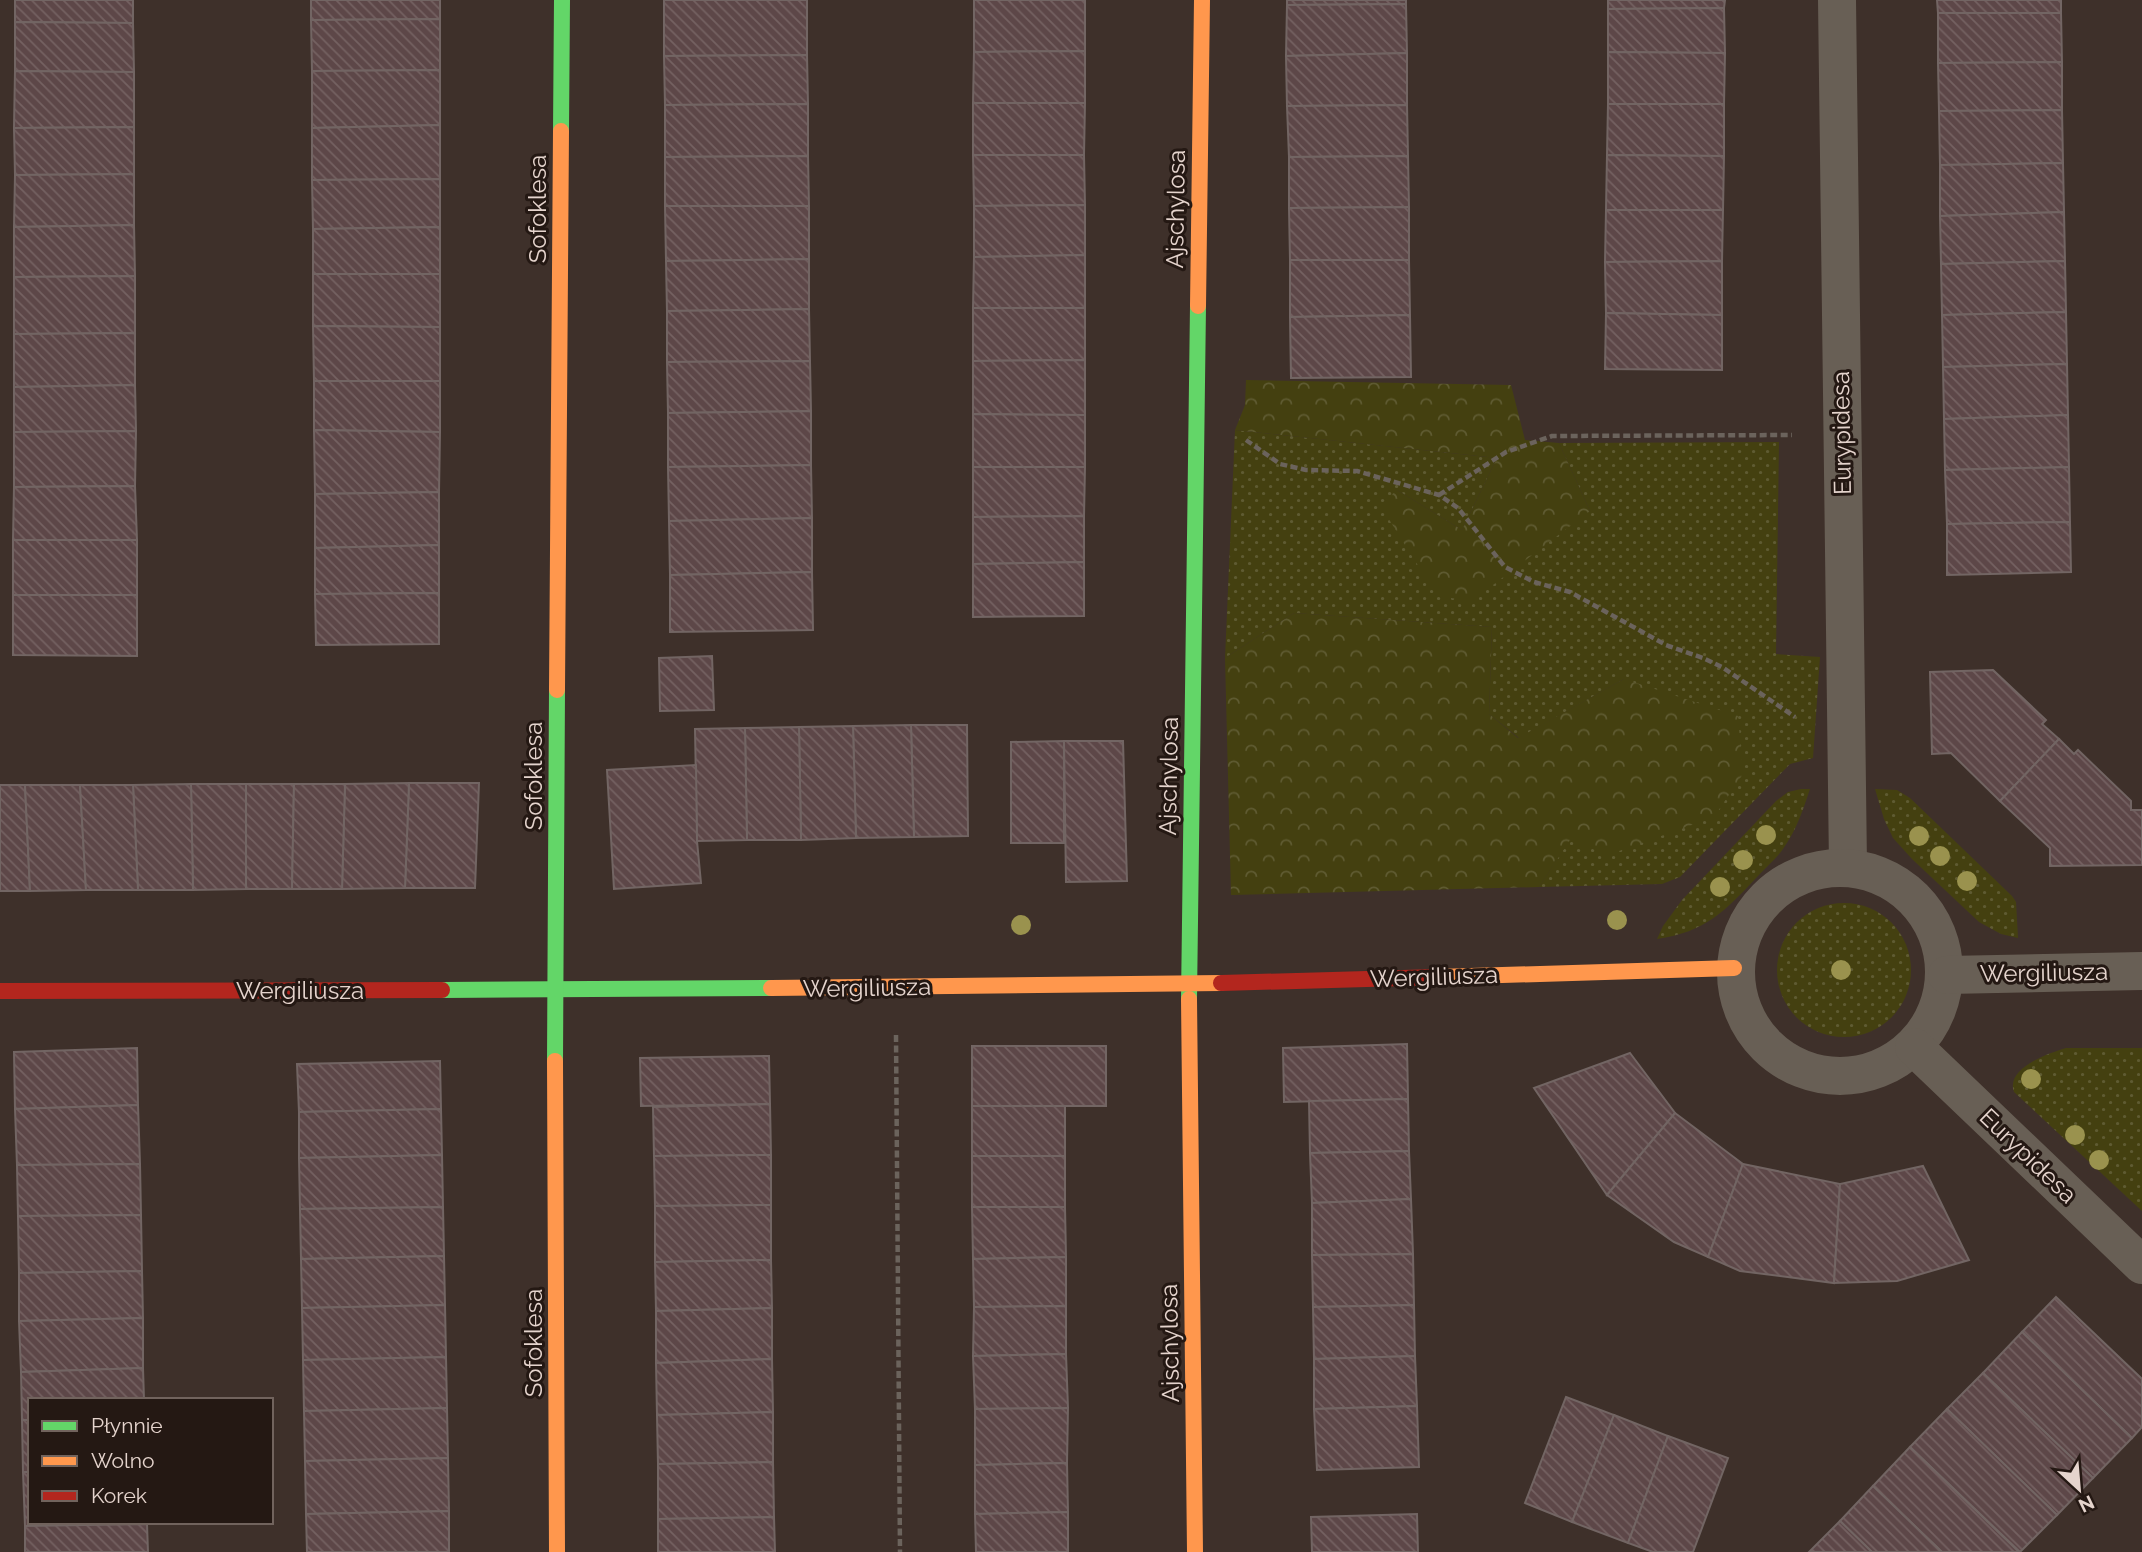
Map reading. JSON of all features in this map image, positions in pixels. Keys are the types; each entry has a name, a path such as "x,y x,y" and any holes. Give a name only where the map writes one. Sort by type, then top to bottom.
{"street":[{"name":"Sofoklesa","path":"557,1552 555,990 562,0"},
{"name":"Ajschylosa","path":"1195,1552 1189,984 1202,0"},
{"name":"Eurypidesa","path":"1837,0 1848,866"},
{"path":"1848,866 1889,878 1922,904 1942,942 1947,975 1940,1007 1929,1028 1914,1047 1879,1069 1839,1077 1798,1068 1764,1044 1741,1010 1734,968 1744,928 1769,893 1805,871 1848,866"},
{"name":"Wergiliusza","path":"0,991 895,988 1189,984 1734,968"},
{"name":"Wergiliusza","path":"1947,975 2142,971"},
{"name":"Eurypidesa","path":"1914,1047 2142,1265"}],"path":[{"path":"1196,428 1233,428 1256,449 1280,464 1306,470 1356,471 1438,495 1458,508 1505,567 1534,582 1570,592 1666,645 1722,667 1813,729 1845,731"},
{"path":"1438,495 1506,452 1552,436 1842,435"},
{"path":"895,988 900,1552"}],"green space":[{"path":"1246,380 1511,385 1525,440 1559,443 1590,511 1472,601 1437,596 1380,505 1397,490 1462,530 1497,458 1235,430 1245,405"},
{"path":"1235,430 1497,458 1462,530 1397,490 1437,596 1590,511 1559,443 1779,442 1776,654 1820,657 1813,758 1790,764 1680,877 1662,884 1539,887 1570,839 1624,679 1519,738 1489,714 1492,627 1294,613 1225,658"},
{"path":"1294,613 1492,627 1489,714 1518,738 1624,679 1738,716 1743,774 1714,817 1608,855 1570,840 1539,887 1231,895 1225,658"},
{"path":"1810,789 1802,812 1788,842 1774,860 1735,900 1713,918 1689,931 1657,939 1682,900 1776,801 1788,792"},
{"path":"1875,789 1897,790 1910,798 2012,896 2016,902 2018,938 2001,934 1979,922 1912,859 1893,838"},
{"path":"1844,903 1870,908 1892,922 1906,944 1911,970 1906,996 1892,1018 1870,1032 1844,1037 1818,1032 1796,1018 1782,996 1777,970 1782,944 1796,922 1818,908"},
{"path":"2066,1048 2142,1048 2142,1211 2014,1092 2013,1083 2022,1069 2040,1058"}],"building":[{"path":"15,0 133,0 133,23 15,22"},
{"path":"311,0 440,0 440,19 311,20"},
{"path":"664,0 807,0 807,55 664,56"},
{"path":"974,0 1085,0 1085,51 974,52"},
{"path":"1287,0 1406,0 1406,4 1287,5"},
{"path":"1608,0 1725,0 1724,8 1608,9"},
{"path":"1937,0 2061,0 2061,13 1938,13"},
{"path":"1406,4 1407,53 1286,56 1287,5"},
{"path":"1724,8 1725,53 1608,52 1608,9"},
{"path":"1938,13 2061,13 2062,62 1938,63"},
{"path":"440,19 440,70 312,71 311,20"},
{"path":"15,22 133,23 134,72 15,71"},
{"path":"1085,51 1085,103 973,103 974,52"},
{"path":"1608,52 1725,53 1724,104 1608,104"},
{"path":"1407,53 1407,105 1287,106 1286,56"},
{"path":"807,55 808,104 665,105 664,56"},
{"path":"2062,62 2062,110 1939,111 1938,63"},
{"path":"440,70 440,125 312,128 312,71"},
{"path":"15,71 134,72 134,127 14,128"},
{"path":"973,103 1085,103 1084,155 973,155"},
{"path":"808,104 808,156 665,157 665,105"},
{"path":"1608,104 1724,104 1724,156 1607,155"},
{"path":"1407,105 1408,156 1289,157 1287,106"},
{"path":"2062,110 2063,163 1940,165 1939,111"},
{"path":"440,125 440,179 312,180 312,128"},
{"path":"134,127 134,174 15,175 14,128"},
{"path":"973,155 1084,155 1085,205 974,206"},
{"path":"1607,155 1724,156 1723,210 1606,210"},
{"path":"808,156 809,206 665,206 665,157"},
{"path":"1408,156 1409,207 1289,208 1289,157"},
{"path":"2063,163 2064,212 1940,216 1940,165"},
{"path":"134,174 134,225 14,227 15,175"},
{"path":"440,179 440,227 313,229 312,180"},
{"path":"1085,205 1085,255 974,257 974,206"},
{"path":"665,206 809,206 809,259 666,261"},
{"path":"1409,207 1409,260 1290,260 1289,208"},
{"path":"1606,210 1723,210 1722,261 1605,262"},
{"path":"2064,212 2065,261 1941,264 1940,216"},
{"path":"134,225 135,276 14,277 14,227"},
{"path":"440,227 440,274 313,274 313,229"},
{"path":"1085,255 1085,308 973,308 974,257"},
{"path":"809,259 809,309 667,311 666,261"},
{"path":"1290,260 1409,260 1410,315 1290,317"},
{"path":"1722,261 1722,315 1606,313 1605,262"},
{"path":"2065,261 2066,312 1942,315 1941,264"},
{"path":"313,274 440,274 440,327 313,326"},
{"path":"135,276 135,333 14,334 14,277"},
{"path":"973,308 1085,308 1085,360 973,361"},
{"path":"809,309 810,361 667,362 667,311"},
{"path":"2066,312 2067,364 1943,367 1942,315"},
{"path":"1606,313 1722,315 1722,370 1605,369"},
{"path":"1410,315 1411,377 1291,378 1290,317"},
{"path":"313,326 440,327 440,381 314,381"},
{"path":"135,333 135,385 14,387 14,334"},
{"path":"1085,360 1085,415 973,414 973,361"},
{"path":"810,361 811,411 668,413 667,362"},
{"path":"2067,364 2068,415 1944,419 1943,367"},
{"path":"314,381 440,381 440,432 314,430"},
{"path":"135,385 136,431 14,432 14,387"},
{"path":"811,411 811,465 668,467 668,413"},
{"path":"973,414 1085,415 1085,467 973,467"},
{"path":"2068,415 2069,467 1945,470 1944,419"},
{"path":"314,430 440,432 439,492 315,494"},
{"path":"136,431 135,486 14,487 14,432"},
{"path":"811,465 812,518 669,521 668,467"},
{"path":"973,467 1085,467 1084,516 973,517"},
{"path":"2069,467 2070,522 1947,524 1945,470"},
{"path":"135,486 137,540 13,540 14,487"},
{"path":"439,492 439,545 315,548 315,494"},
{"path":"1084,516 1084,562 973,564 973,517"},
{"path":"812,518 812,572 670,575 669,521"},
{"path":"2070,522 2071,572 1947,575 1947,524"},
{"path":"13,540 137,540 137,595 13,595"},
{"path":"439,545 439,593 315,594 315,548"},
{"path":"1084,562 1084,616 973,617 973,564"},
{"path":"812,572 813,630 670,632 670,575"},
{"path":"439,593 439,644 316,645 315,594"},
{"path":"13,595 137,595 137,656 13,655"},
{"path":"712,656 714,710 660,711 659,658"},
{"path":"1993,670 2046,720 2042,724 2059,739 2000,801 1951,753 1932,754 1930,672"},
{"path":"911,725 967,725 968,836 914,837"},
{"path":"911,725 914,837 856,838 853,726"},
{"path":"853,726 856,838 801,840 799,727"},
{"path":"799,727 801,840 747,840 745,728"},
{"path":"745,728 747,840 697,841 695,729"},
{"path":"2059,739 2074,754 2078,750 2131,801 2131,810 2142,810 2142,865 2050,866 2050,848 2000,801"},
{"path":"1064,741 1064,843 1011,843 1011,742"},
{"path":"1064,741 1123,741 1127,881 1066,882"},
{"path":"696,765 697,841 701,883 614,889 607,770"},
{"path":"409,783 479,783 475,888 405,888"},
{"path":"409,783 405,888 342,889 345,784"},
{"path":"191,784 246,784 246,889 193,890"},
{"path":"191,784 193,890 138,890 133,785"},
{"path":"246,784 294,784 292,889 246,889"},
{"path":"294,784 345,784 342,889 292,889"},
{"path":"0,785 25,785 30,891 0,891"},
{"path":"25,785 80,785 86,890 30,891"},
{"path":"80,785 133,785 138,890 86,890"},
{"path":"1407,1044 1408,1099 1284,1102 1283,1048"},
{"path":"972,1046 1106,1046 1106,1106 972,1106"},
{"path":"137,1048 138,1105 15,1109 14,1052"},
{"path":"1630,1053 1675,1113 1607,1195 1534,1088"},
{"path":"769,1056 770,1104 641,1106 640,1058"},
{"path":"440,1061 441,1109 299,1112 297,1064"},
{"path":"1408,1099 1409,1151 1310,1153 1309,1101"},
{"path":"770,1104 771,1155 654,1156 653,1107"},
{"path":"138,1105 140,1164 17,1165 15,1109"},
{"path":"972,1106 1065,1106 1065,1156 972,1156"},
{"path":"441,1109 442,1155 299,1158 299,1112"},
{"path":"1675,1113 1743,1164 1708,1257 1674,1242 1607,1195"},
{"path":"1409,1151 1411,1199 1312,1203 1310,1153"},
{"path":"442,1155 443,1207 300,1209 299,1158"},
{"path":"771,1155 771,1205 655,1206 654,1156"},
{"path":"972,1156 1065,1156 1065,1207 972,1207"},
{"path":"140,1164 141,1215 18,1216 17,1165"},
{"path":"1743,1164 1840,1184 1834,1283 1740,1271 1708,1257"},
{"path":"1923,1166 1969,1260 1897,1281 1834,1283 1840,1184"},
{"path":"1411,1199 1413,1254 1312,1255 1312,1203"},
{"path":"771,1205 771,1260 655,1262 655,1206"},
{"path":"443,1207 444,1256 301,1259 300,1209"},
{"path":"972,1207 1065,1207 1066,1257 973,1259"},
{"path":"141,1215 142,1271 19,1273 18,1216"},
{"path":"1413,1254 1414,1305 1313,1307 1312,1255"},
{"path":"444,1256 445,1305 302,1308 301,1259"},
{"path":"1066,1257 1066,1306 974,1307 973,1259"},
{"path":"771,1260 772,1308 656,1311 655,1262"},
{"path":"142,1271 143,1318 19,1321 19,1273"},
{"path":"2056,1297 2142,1379 2142,1427 2132,1438 2022,1332"},
{"path":"445,1305 446,1357 303,1360 302,1308"},
{"path":"1414,1305 1415,1356 1314,1359 1313,1307"},
{"path":"1066,1306 1066,1354 973,1356 974,1307"},
{"path":"772,1308 772,1359 656,1363 656,1311"},
{"path":"143,1318 143,1368 21,1372 19,1321"},
{"path":"2022,1332 2132,1438 2093,1478 1983,1373"},
{"path":"1066,1354 1068,1408 975,1409 973,1356"},
{"path":"1415,1356 1417,1406 1314,1409 1314,1359"},
{"path":"446,1357 447,1408 304,1411 303,1360"},
{"path":"772,1359 773,1412 657,1415 656,1363"},
{"path":"143,1368 144,1398 28,1398 28,1420 22,1420 21,1372"},
{"path":"1983,1373 2093,1478 2057,1515 1947,1409"},
{"path":"1566,1397 1614,1415 1572,1522 1525,1503"},
{"path":"1417,1406 1419,1467 1317,1470 1314,1409"},
{"path":"447,1408 448,1458 305,1461 304,1411"},
{"path":"1068,1408 1067,1463 975,1465 975,1409"},
{"path":"1947,1409 2057,1515 2020,1552 1910,1447"},
{"path":"773,1412 773,1462 658,1464 657,1415"},
{"path":"1614,1415 1668,1436 1628,1543 1572,1522"},
{"path":"22,1420 28,1420 28,1472 23,1472"},
{"path":"1668,1436 1728,1458 1693,1552 1653,1552 1628,1543"},
{"path":"1910,1447 2019,1552 1942,1552 1873,1486"},
{"path":"448,1458 449,1511 306,1514 305,1461"},
{"path":"773,1462 774,1517 658,1519 658,1464"},
{"path":"1067,1463 1068,1512 975,1514 975,1465"},
{"path":"23,1472 28,1472 28,1524 147,1524 25,1526"},
{"path":"1873,1486 1942,1552 1872,1552 1840,1521"},
{"path":"449,1511 449,1552 307,1552 306,1514"},
{"path":"1068,1512 1068,1552 976,1552 975,1514"},
{"path":"1417,1514 1418,1552 1312,1552 1311,1517"},
{"path":"774,1517 775,1552 658,1552 658,1519"},
{"path":"1840,1521 1872,1552 1809,1552"},
{"path":"147,1524 148,1552 25,1552 25,1526"}],"traffic: fast":[{"path":"561,131 562,0"},
{"path":"1189,999 1198,306"},
{"path":"555,1061 557,690"},
{"path":"442,990 771,988"}],"traffic: slow":[{"path":"1198,306 1202,0"},
{"path":"557,690 561,131"},
{"path":"1438,977 1734,968"},
{"path":"771,988 1221,983"},
{"path":"1189,999 1195,1552"},
{"path":"555,1061 557,1552"}],"traffic: jam":[{"path":"1221,983 1438,977"},
{"path":"0,991 442,990"}]}
